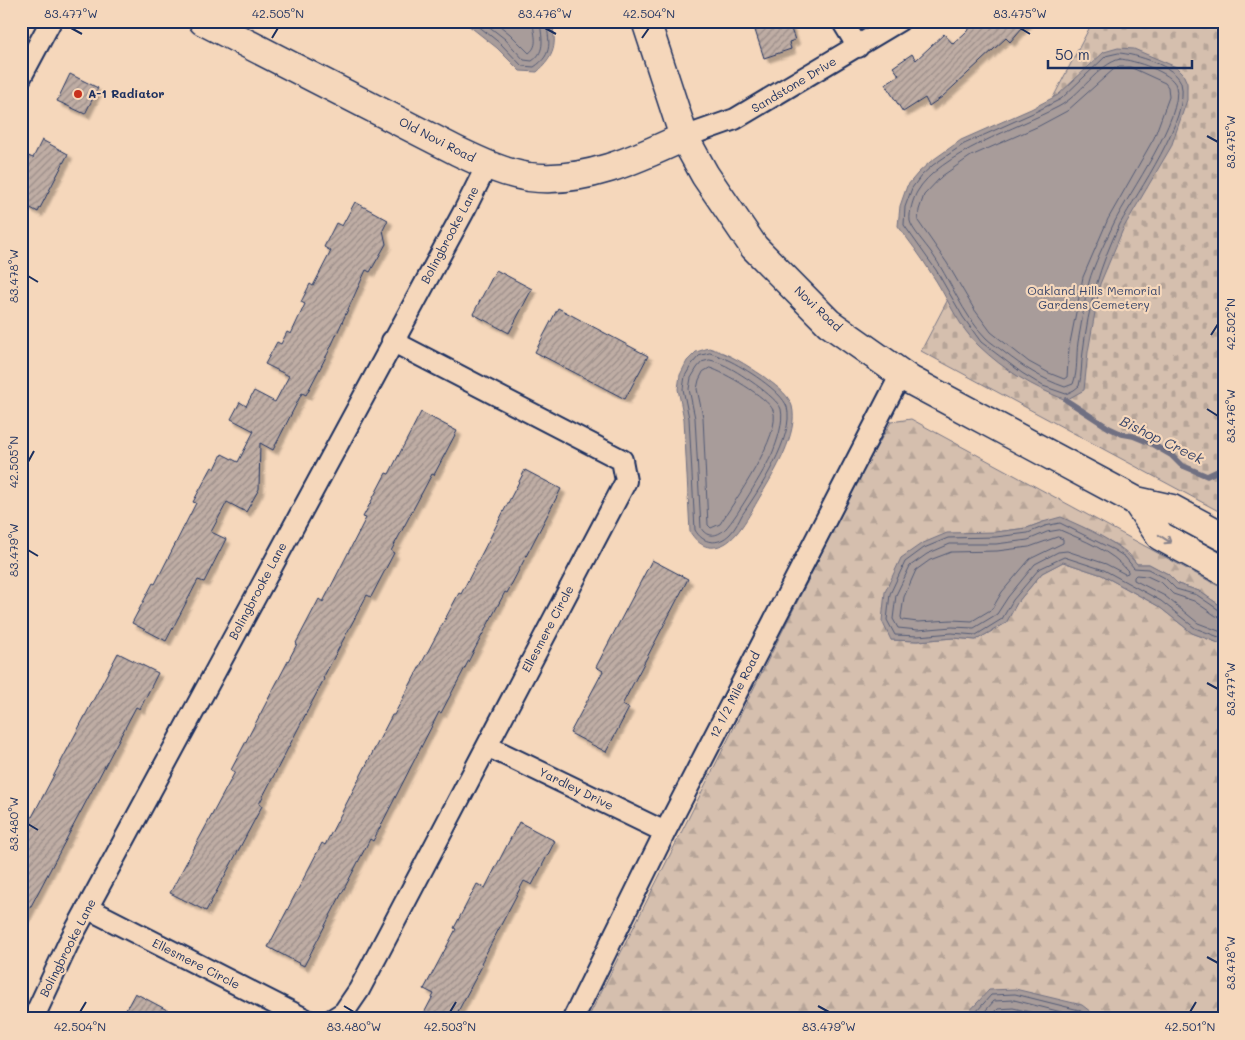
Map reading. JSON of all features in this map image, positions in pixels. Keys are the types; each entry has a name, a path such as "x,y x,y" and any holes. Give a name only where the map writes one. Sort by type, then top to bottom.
{"main road":[{"name":"Old Novi Road","path":"203,21 487,165 530,177 569,176 596,171 638,158 684,137"},
{"name":"Novi Road","path":"646,21 684,137 707,178 754,246 829,323 901,374 1136,501 1172,509 1224,537"},
{"name":"Novi Road","path":"1136,501 1160,536 1224,571"}],"street":[{"path":"21,77 51,21"},
{"path":"842,21 858,47"},
{"name":"Sandstone Drive","path":"684,137 735,120 899,21"},
{"name":"Bolingbrooke Lane","path":"32,1019 68,944 392,341 464,211 487,165"},
{"name":"Ellesmere Circle","path":"333,1019 344,1012 359,990 626,482 622,460 392,341"},
{"name":"12 1/2 Mile Road","path":"573,1019 665,832 901,374"},
{"name":"Yardley Drive","path":"487,746 665,832"},
{"name":"Ellesmere Circle","path":"88,908 305,1019"}],"green space":[{"name":"Oakland Hills Memorial Gardens Cemetery","path":"1093,21 1224,21 1224,514 921,351"},
{"path":"911,419 1224,589 1224,608 1199,591 1178,584 1168,574 1149,564 1137,564 1129,554 1117,545 1082,527 1043,522 1027,528 996,532 891,640 918,641 953,638 976,640 1006,623 1017,603 1042,573 1063,562 1102,575 1158,606 1192,633 1224,645 1224,1019 1100,1019 966,1015 965,1019 593,1019 589,1016 864,469 891,422"}],"water":[{"path":"463,21 551,21 554,37 553,50 547,61 537,72 520,71 497,48"},
{"path":"1118,48 1134,49 1176,67 1183,74 1187,83 1187,100 1171,147 1124,227 1100,284 1088,352 1084,390 1066,400 1042,390 1009,371 989,355 965,330 937,282 898,226 900,206 907,186 930,162 961,140 1058,95 1104,52"},
{"path":"709,348 737,360 776,386 790,401 793,417 789,440 784,452 749,516 734,537 717,547 703,545 690,532 684,419 678,389 680,375 687,361 696,352"},
{"path":"1061,517 1111,542 1137,564 1149,564 1168,574 1178,584 1199,591 1224,608 1224,645 1192,633 1158,606 1102,575 1063,562 1042,573 1017,603 1006,623 976,640 953,638 918,641 891,640 882,621 885,592 901,558 921,544 947,533 996,532 1027,528"},
{"path":"1015,989 1082,1005 1100,1019 965,1019 966,1015 989,990"}],"building":[{"path":"752,21 788,21 795,40 789,42 791,49 764,58"},
{"path":"978,21 1028,21 1010,42 1006,38 942,97 929,106 925,98 903,112 885,84 899,75 893,67 912,54 916,60 944,34 953,44"},
{"name":"A-1 Radiator","path":"70,74 98,88 85,114 57,101"},
{"path":"42,140 68,154 38,212 21,203 21,198 31,180 21,175 21,164 26,155 33,158"},
{"path":"355,202 388,220 383,230 386,244 370,272 366,270 328,353 306,395 302,393 273,450 260,443 259,489 246,512 227,502 211,532 226,539 204,582 198,580 166,641 132,623 153,583 155,584 196,503 193,502 212,467 215,469 222,454 238,462 254,431 231,419 240,402 246,406 254,391 275,402 289,376 265,364 277,342 281,344 287,332 291,334 305,304 301,302 310,284 313,286 331,251 324,247 336,223 342,226"},
{"path":"496,270 532,289 509,333 473,314"},
{"path":"558,308 648,356 625,399 535,352"},
{"path":"421,412 457,431 391,551 394,553 371,597 367,595 323,678 259,804 262,806 206,911 170,893 235,772 231,770 296,643 319,599 323,602 366,518 363,517 386,473 389,474"},
{"path":"525,470 561,489 507,593 505,592 441,713 439,712 373,841 370,839 304,966 268,947 322,843 325,845 392,715 394,715 459,593 461,594"},
{"path":"652,560 688,579 622,705 629,708 606,752 570,733 603,671 596,667"},
{"path":"118,653 158,673 140,709 136,707 21,925 21,838"},
{"path":"519,822 555,841 532,885 524,881 454,1019 421,1019 434,994 424,989 456,929 454,928 477,884 485,888"},
{"path":"135,993 184,1019 121,1019"}],"waterway":[{"name":"Bishop Creek","path":"1066,400 1109,428 1150,443 1171,455 1181,465 1207,476 1224,468"}],"place":[{"name":"A-1 Radiator","path":"78,94"}]}
